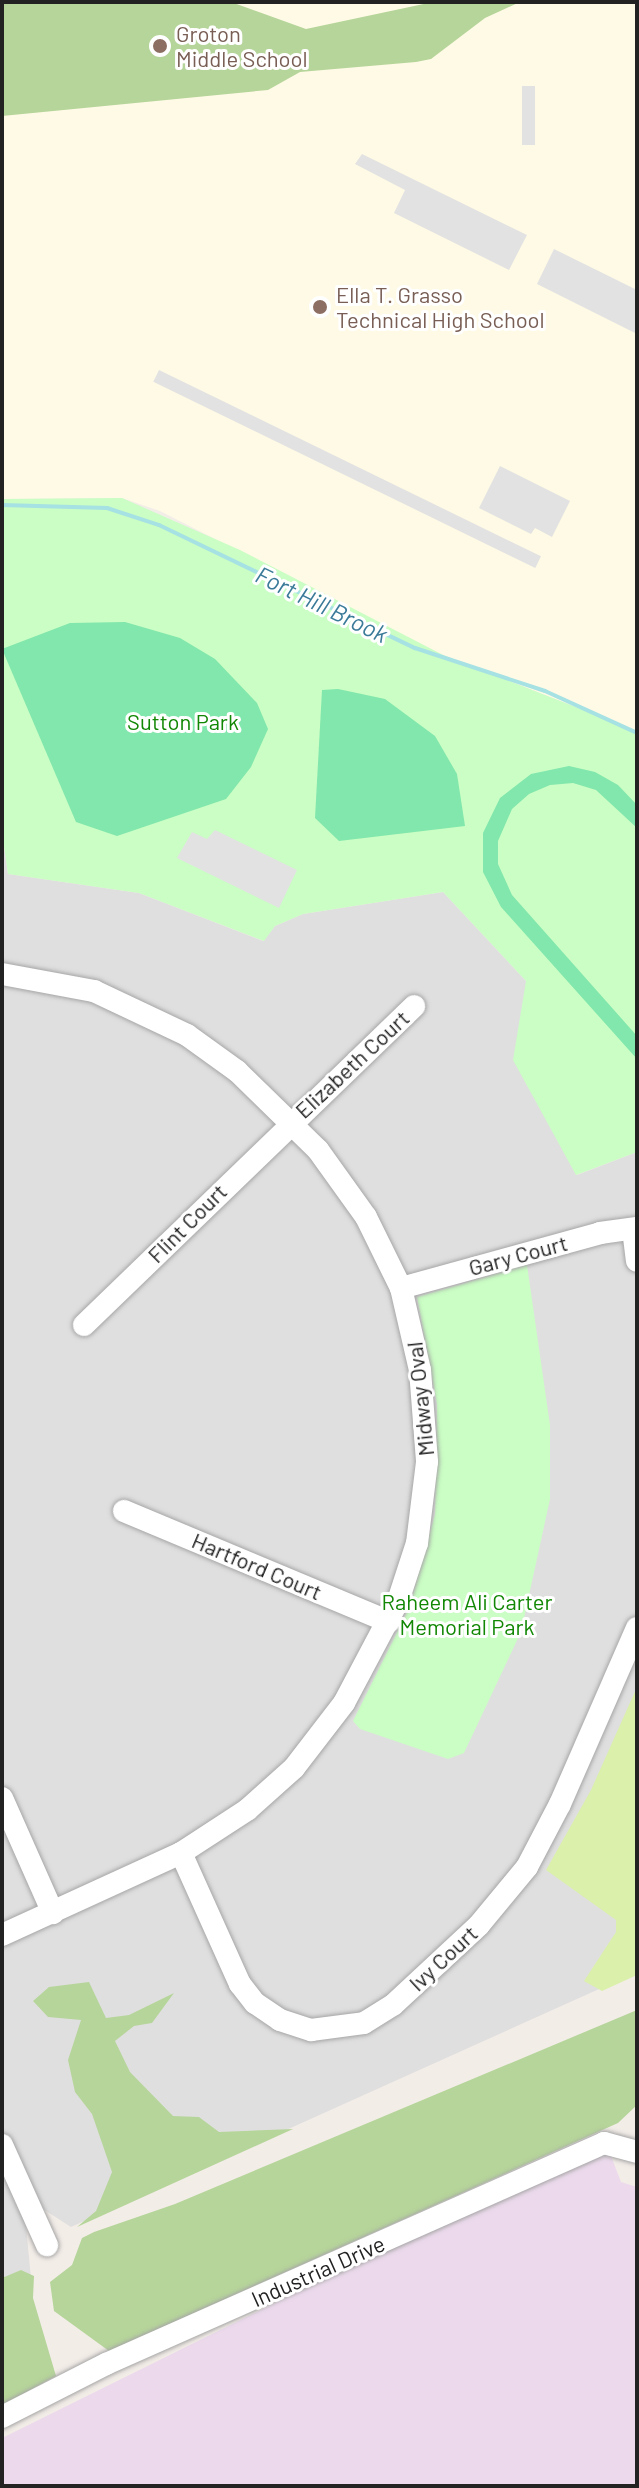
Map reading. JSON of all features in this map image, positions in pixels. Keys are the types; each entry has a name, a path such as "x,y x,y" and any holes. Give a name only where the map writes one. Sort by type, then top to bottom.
{"street":[{"name":"Midway Oval","path":"2,974 94,991 148,1014 237,1071 291,1121 366,1217 401,1288 420,1370 427,1462 417,1543 389,1622 344,1703 294,1768 247,1810 181,1853 2,1935"},
{"name":"Elizabeth Court","path":"291,1121 414,1006"},
{"name":"Flint Court","path":"84,1325 291,1121"},
{"name":"Gary Court","path":"401,1288 635,1228"},
{"path":"635,1228 637,1261"},
{"name":"Hartford Court","path":"124,1511 389,1622"},
{"name":"Ivy Court","path":"181,1853 240,1984 255,2003 280,2020 311,2030 364,2023 393,2005 479,1925 527,1867 560,1804 637,1628"},
{"path":"2,1798 53,1913"},
{"name":"Industrial Drive","path":"2,2417 106,2364 604,2143 637,2152"},
{"path":"2,2145 47,2245"}],"shaded area":[{"name":"Ella T. Grasso Technical High School","path":"2,2 637,2 637,731 443,655 160,511 122,498 2,499"},
{"path":"522,86 535,86 535,145 522,145"},
{"path":"362,154 527,235 509,270 394,213 405,190 355,164"},
{"path":"554,249 637,290 637,334 537,284"},
{"path":"159,370 541,556 535,568 153,382"},
{"path":"500,466 570,501 552,537 535,528 531,534 479,508"},
{"path":"215,830 297,870 279,908 177,858 192,832 207,839"},
{"path":"2,833 8,874 139,893 263,941 275,926 303,914 443,892 526,981 577,1175 637,1152 637,1972 71,2227 43,2209 25,2216 31,2278 2,2292"},
{"path":"604,2152 611,2156 621,2182 637,2187 637,2486 2,2486 2,2438 283,2299"}],"green space":[{"name":"Groton Middle School","path":"2,2 231,2 306,29 433,2 520,2 485,18 431,59 300,72 268,90 2,116"},
{"name":"Sutton Park","path":"122,498 240,550 443,655 637,731 637,1152 576,1175 513,1060 526,981 443,892 303,914 275,926 264,941 139,893 8,874 2,832 2,499"},
{"path":"125,622 180,638 215,659 257,703 268,729 251,767 226,799 117,836 76,822 2,649 70,623"},
{"path":"338,689 385,699 435,736 457,774 465,826 339,841 315,818 322,690"},
{"path":"569,766 595,772 618,785 637,805 637,828 596,790 573,783 550,785 529,794 512,809 498,841 498,864 512,895 637,1036 637,1059 501,907 483,872 483,833 500,798 531,774"},
{"name":"Raheem Ali Carter Memorial Park","path":"527,1265 550,1425 550,1499 521,1632 464,1753 448,1759 360,1729 353,1721 410,1606 435,1514 437,1404 417,1297"},
{"path":"637,1687 637,1975 602,1991 584,1981 616,1932 616,1920 546,1870 591,1790"},
{"path":"89,1982 106,2018 129,2015 174,1993 152,2023 134,2026 115,2041 130,2072 173,2116 199,2117 219,2132 293,2129 77,2227 96,2211 112,2172 92,2114 75,2092 68,2060 81,2020 48,2017 33,2001 49,1987"},
{"path":"637,2010 637,2105 618,2123 109,2351 54,2311 50,2282 72,2265 82,2238 175,2204"},
{"path":"21,2270 34,2276 33,2298 56,2376 2,2405 2,2278"}],"waterway":[{"name":"Fort Hill Brook","path":"2,505 107,508 159,525 415,648 545,691 637,733"}],"place":[{"name":"Groton Middle School","path":"160,46"},
{"name":"Ella T. Grasso Technical High School","path":"320,307"}]}
